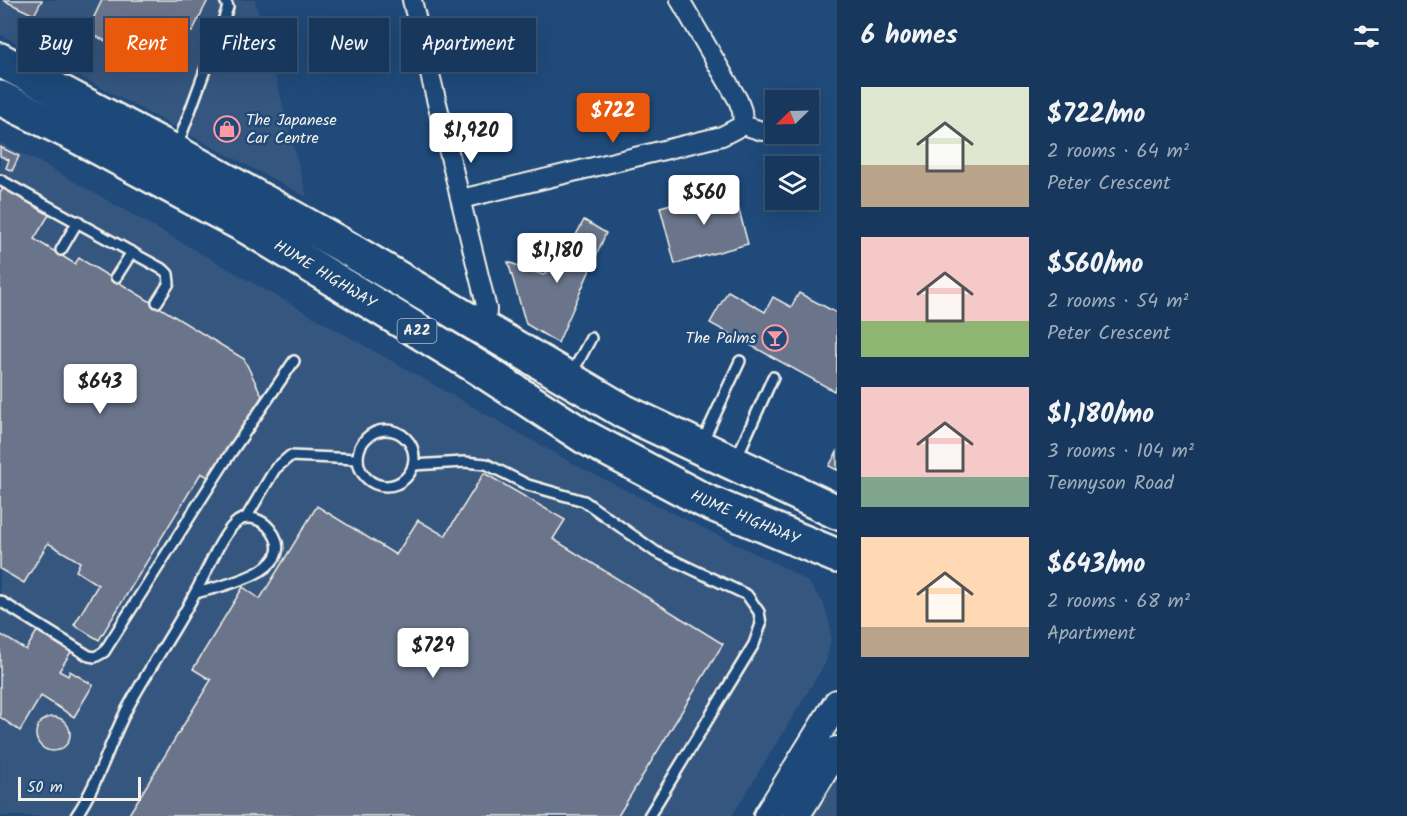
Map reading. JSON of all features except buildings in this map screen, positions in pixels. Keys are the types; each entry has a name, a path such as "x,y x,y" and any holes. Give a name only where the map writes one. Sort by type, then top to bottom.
{"highway":[{"name":"HUME HIGHWAY","path":"0,60 175,152 340,244 625,412 837,512"},
{"name":"HUME HIGHWAY","path":"0,98 78,136 249,228 469,362 585,437 705,501 828,554"}],"street":[{"path":"412,0 487,309 486,332"},
{"path":"680,0 738,100 743,125"},
{"path":"461,200 723,136 743,125 762,130"},
{"path":"767,816 837,703"},
{"path":"795,816 837,750"}],"lane":[{"path":"175,152 228,7 225,0"},
{"path":"0,180 78,221 168,274 169,283 157,302"},
{"path":"61,250 78,221"},
{"path":"116,277 132,252"},
{"path":"569,380 591,338"},
{"path":"0,601 89,656 95,657 104,652 226,460 294,361"},
{"path":"700,448 740,361"},
{"path":"734,464 773,377"},
{"path":"389,429 408,440 414,449 413,465 404,480 394,485 383,486 373,483 364,476 358,459 361,444 368,435 389,429"},
{"path":"246,518 275,469 290,456 358,459"},
{"path":"413,465 464,462 486,464 528,485 584,501 656,552 738,589 754,602 761,624 754,644 649,816"},
{"path":"76,816 131,702 230,531 237,522 246,518 258,519 270,529 276,540 276,554 269,566 243,579 196,592"}],"shaded area":[{"path":"0,0 255,0 260,18 200,18 200,72 274,72 307,197 72,72 93,72 93,18 18,18 18,44 0,34"},
{"path":"0,143 41,163 581,468 787,569 808,582 823,602 830,625 831,638 826,662 732,816 0,816"},
{"path":"837,768 837,816 807,816"}],"place":[{"name":"The Japanese Car Centre","path":"227,129"},
{"name":"The Palms","path":"775,338"}]}
